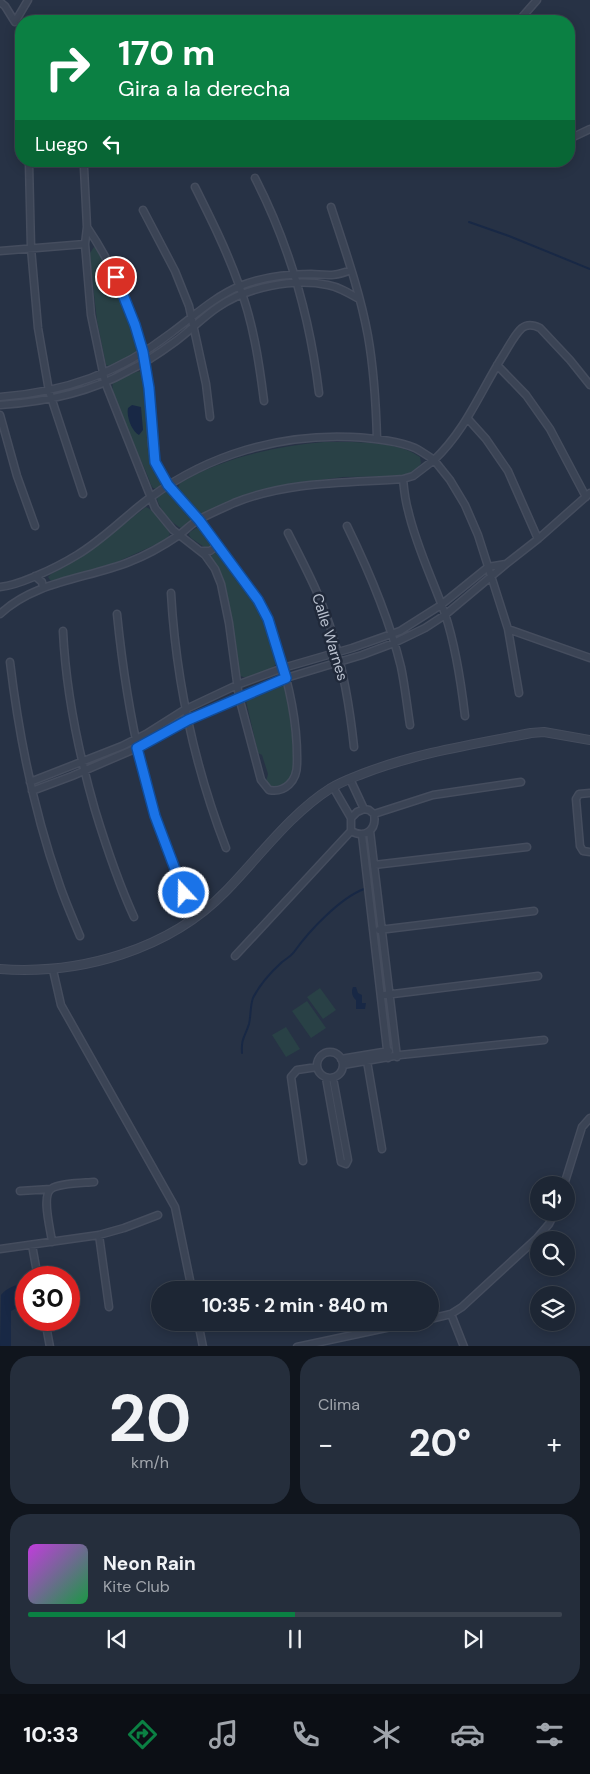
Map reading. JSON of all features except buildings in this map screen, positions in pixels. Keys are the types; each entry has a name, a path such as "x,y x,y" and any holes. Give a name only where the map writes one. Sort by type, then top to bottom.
{"street":[{"path":"19,15 28,0"},
{"path":"524,15 537,0"},
{"path":"0,2 5,6 15,22"},
{"path":"575,136 590,129"},
{"path":"28,167 31,248 38,328 52,399 83,494"},
{"path":"84,168 87,227 85,244 91,315 105,382 155,508 173,530 201,552 215,569 222,584 239,697 261,780 269,790 277,792 286,788 294,780 297,770 298,745 296,719 268,619 258,600 199,520 168,485 155,462 149,388 143,352 122,289 104,252 87,227"},
{"path":"255,178 285,244 297,284 308,323 319,393"},
{"path":"195,187 213,222 240,286 259,360 264,401"},
{"path":"332,207 359,298 372,363 377,439"},
{"path":"143,210 175,271 189,306 204,375 210,417"},
{"path":"0,251 85,244"},
{"path":"0,397 50,391 103,375 170,334 214,299 240,286 265,278 311,274 328,276 338,275 351,270"},
{"path":"0,405 52,399 105,382 144,362 219,307 242,294 267,286 297,284 328,285 359,298"},
{"path":"0,614 9,606 43,588 127,563 159,548 199,520 236,502 277,490 320,483 403,480 413,476 434,460 454,439 468,419 498,365 522,328 526,326 536,326 544,331 590,384"},
{"path":"32,791 137,748 188,720 239,697 286,678 340,660 362,655 394,643 425,628 445,615 538,539 588,495 550,429 526,395 498,365"},
{"path":"0,415 17,476 35,526"},
{"path":"468,419 486,439 508,471 538,539"},
{"path":"0,587 15,585 48,571 78,555 168,485 186,474 219,459 263,444 296,438 330,436 377,439 402,444 416,449 434,460 450,480 465,505 478,535 508,629 519,693"},
{"path":"403,480 412,525 445,615 460,675 465,716"},
{"path":"347,526 378,593 392,635 401,668 410,724"},
{"name":"Calle Warnes","path":"288,534 316,590 340,660 354,747"},
{"path":"201,552 210,551 214,548 215,542"},
{"path":"30,782 122,746 184,710 237,685 283,668 392,635 417,622 441,605 488,567 506,564"},
{"path":"48,571 46,580 51,585"},
{"path":"35,576 42,582 43,588"},
{"path":"172,592 176,651 184,710 207,797 226,848"},
{"path":"117,614 127,694 137,748 155,816 184,893"},
{"path":"508,629 590,658"},
{"path":"63,631 68,695 84,771 115,871 134,917"},
{"path":"10,662 17,718 32,791 59,884 80,936"},
{"path":"0,969 26,971 53,970 105,960 166,936 195,917 224,893 301,811 333,787 386,765 419,756 532,733 544,732 590,740"},
{"path":"350,779 364,809"},
{"path":"374,814 434,794 521,782"},
{"path":"235,956 351,831 351,818 333,787"},
{"path":"590,793 579,794 576,800 580,846 583,851 590,852"},
{"path":"351,818 364,809 374,814"},
{"path":"351,831 362,835 370,831 374,826 374,814"},
{"path":"370,831 388,994 397,1054"},
{"path":"362,835 387,1055"},
{"path":"374,865 527,847"},
{"path":"372,930 534,911"},
{"path":"53,970 61,1005 175,1207 190,1281"},
{"path":"380,995 538,976"},
{"path":"342,1062 387,1055 544,1040"},
{"path":"342,1062 340,1073 330,1078 322,1075 317,1067 320,1057 328,1052 333,1053 342,1062 367,1061 387,1055"},
{"path":"367,1061 382,1149"},
{"path":"303,1161 291,1077 298,1070 317,1067"},
{"path":"330,1078 348,1160 346,1164 341,1162 330,1078"},
{"path":"567,1176 582,1128 590,1118"},
{"path":"20,1191 94,1182"},
{"path":"46,1196 51,1188"},
{"path":"41,1189 46,1196 52,1242"},
{"path":"0,1249 99,1235 124,1228 158,1214"},
{"path":"439,1317 451,1314 462,1307 537,1238 550,1221"},
{"path":"99,1235 109,1307"},
{"path":"32,1245 36,1266"},
{"path":"451,1314 464,1346"},
{"path":"47,1331 50,1346"},
{"path":"200,1331 203,1346"},
{"path":"298,1346 370,1331"}],"green space":[{"path":"94,247 98,249 116,287 139,351 111,367 106,365 97,321 90,258 90,253"},
{"path":"142,371 147,388 151,459 162,484 157,489 151,485 121,416 113,390 113,381"},
{"path":"324,442 361,442 399,447 420,457 421,463 418,468 405,476 343,477 284,485 243,496 201,514 178,488 180,483 196,474 231,460 268,450"},
{"path":"167,491 173,493 191,516 191,520 181,528 166,515 158,502 157,498"},
{"path":"146,507 156,515 168,530 170,534 166,540 117,562 53,582 50,580 48,577 51,574 88,551"},
{"path":"198,527 208,535 213,546 207,549 191,538 190,532"},
{"path":"218,550 249,593 260,612 278,662 271,669 255,676 240,676 238,672 226,591 211,556"},
{"path":"281,684 285,687 294,760 290,779 281,786 273,788 266,782 268,774 262,755 258,753 246,701 248,698"},
{"path":"320,988 336,1010 323,1019 307,997"},
{"path":"307,1001 326,1028 311,1038 292,1011"},
{"path":"286,1027 300,1049 286,1057 272,1035"}],"water":[{"path":"132,405 141,407 143,430 139,435 134,431 129,419 128,408"},
{"path":"353,987 356,987 358,993 362,995 362,1003 366,1003 365,1009 356,1009 356,1000 352,994"},
{"path":"15,1286 15,1309 11,1311 11,1346 0,1346 1,1295"}],"waterway":[{"path":"469,222 590,269"},
{"path":"242,1053 252,1001 262,983 293,953 335,907 364,889"}],"route":[{"path":"116,277 135,325 143,352 152,412 155,462 168,485 199,520 258,600 268,619 286,678 188,720 137,748 155,816 184,893"}]}
